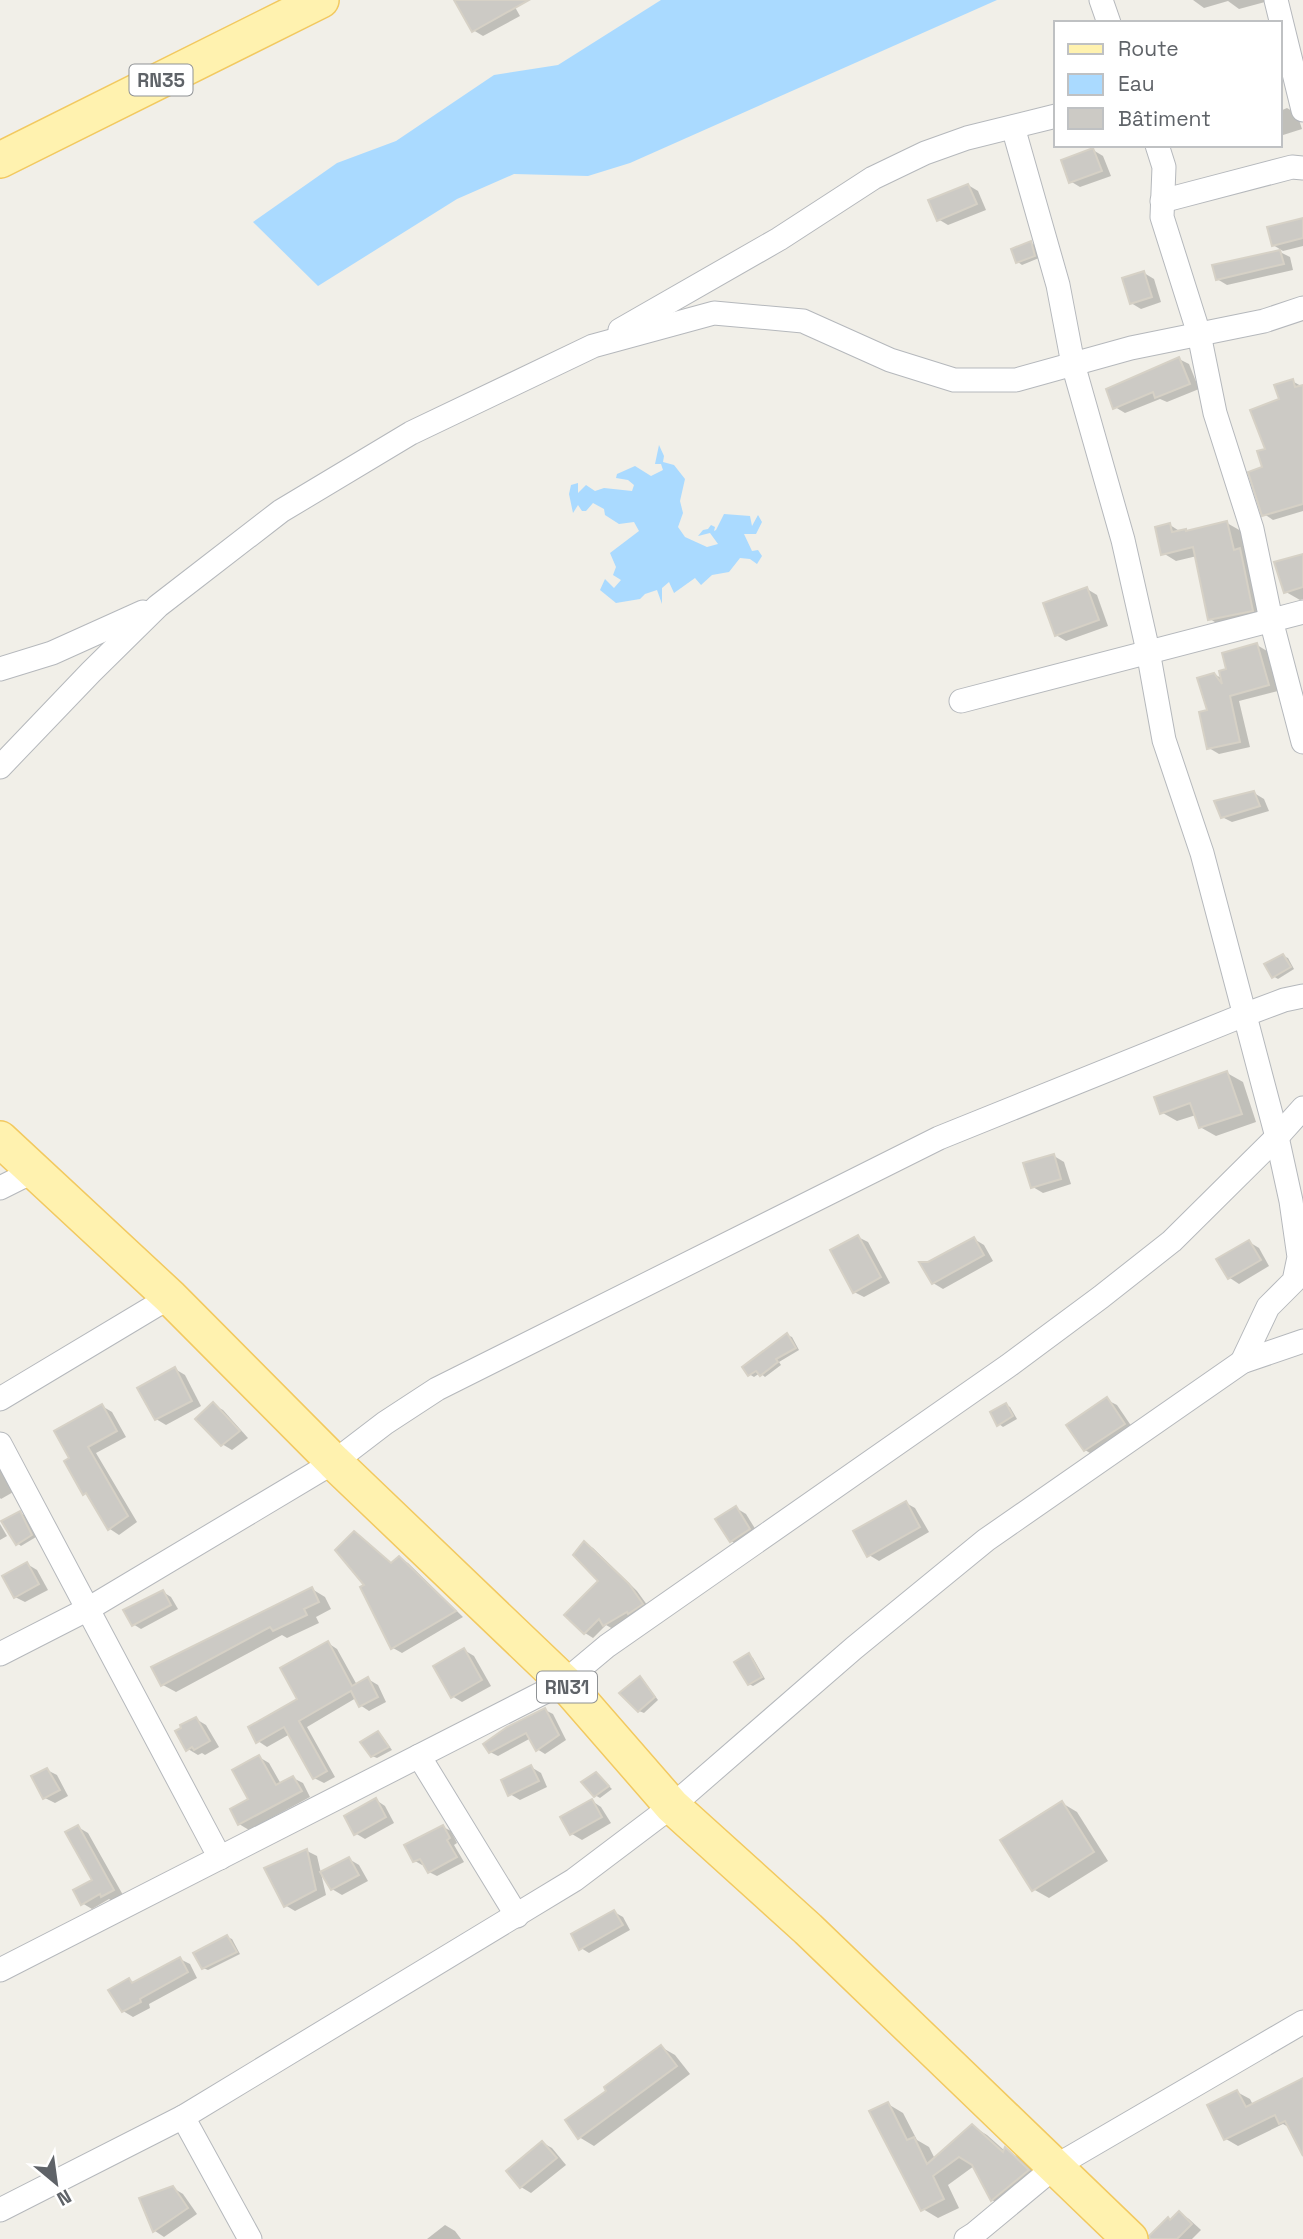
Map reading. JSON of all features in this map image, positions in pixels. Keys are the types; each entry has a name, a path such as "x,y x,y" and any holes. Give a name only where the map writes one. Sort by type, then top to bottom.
{"main road":[{"name":"RN35","path":"0,160 321,0"},
{"name":"RN31","path":"0,1139 170,1297 334,1462 564,1682 672,1806 808,1929 1130,2239"}],"street":[{"path":"1101,0 1107,21"},
{"path":"1276,0 1281,21"},
{"path":"1282,24 1303,110"},
{"path":"0,767 91,671 158,606 281,511 411,433 593,346 779,239 873,178 925,153 967,138 1054,117"},
{"path":"1013,127 1058,285 1073,364 1123,540 1164,740 1202,853 1278,1137 1291,1201 1299,1258 1294,1281 1268,1307 1242,1362"},
{"path":"1158,147 1164,167 1162,218 1199,334 1215,413 1252,529 1271,620 1303,742"},
{"path":"1162,201 1292,167 1303,168"},
{"path":"593,346 714,313 803,321 890,360 954,380 1016,380 1131,348 1264,321 1303,308"},
{"path":"0,669 52,653 158,606"},
{"path":"961,701 1303,612"},
{"path":"0,1654 88,1609 334,1462 385,1423 437,1389 939,1138 1244,1015 1283,1000 1303,996"},
{"path":"0,1970 564,1682 607,1646 1101,1297 1172,1241 1278,1137 1303,1108"},
{"path":"0,1188 34,1171"},
{"path":"0,1399 170,1297"},
{"path":"0,2210 183,2117 574,1880 672,1806 855,1648 986,1540 1242,1362 1303,1341"},
{"path":"0,1444 220,1858"},
{"path":"419,1756 517,1916"},
{"path":"966,2239 1056,2166 1303,2022"},
{"path":"183,2117 250,2239"}],"water":[{"path":"661,0 997,0 630,163 588,176 514,174 457,199 318,286 253,222 337,163 396,141 494,75 558,65"},
{"path":"659,445 664,456 663,462 674,465 685,479 680,501 683,513 678,527 685,537 707,547 718,544 710,533 698,536 711,525 715,527 714,531 716,530 724,514 750,516 752,526 758,515 762,522 756,534 744,534 752,551 758,550 762,556 757,564 750,559 740,558 729,572 712,575 701,585 695,578 674,593 669,582 662,588 662,604 657,590 640,599 616,603 600,590 605,579 614,588 621,580 613,575 616,567 610,553 639,531 634,522 619,524 605,515 604,509 593,503 586,511 582,511 578,505 573,513 569,494 571,485 578,483 578,493 586,485 595,491 604,488 632,491 634,485 628,480 616,478 617,474 635,466 651,476 663,470 661,464 655,464"}],"building":[{"path":"454,0 529,0 472,32"},
{"path":"1093,148 1102,171 1069,183 1061,160"},
{"path":"968,184 977,204 937,221 928,200"},
{"path":"1303,218 1303,238 1272,246 1267,227"},
{"path":"1031,241 1035,256 1016,263 1011,249"},
{"path":"1280,250 1284,264 1216,280 1212,265"},
{"path":"1144,271 1152,297 1130,304 1122,278"},
{"path":"1179,357 1190,384 1155,398 1153,392 1113,409 1106,389"},
{"path":"1293,379 1295,387 1303,385 1303,504 1262,516 1248,472 1262,467 1257,451 1265,449 1250,410 1279,399 1274,385"},
{"path":"1227,521 1234,550 1240,548 1253,611 1208,620 1193,547 1161,555 1155,527 1170,523 1172,532 1186,531"},
{"path":"1303,554 1303,587 1284,593 1274,562"},
{"path":"1087,587 1099,620 1055,636 1043,603"},
{"path":"1257,643 1269,685 1230,696 1240,742 1207,749 1199,712 1207,710 1197,678 1214,673 1222,684 1219,671 1226,669 1222,653"},
{"path":"1254,791 1260,806 1221,818 1214,801"},
{"path":"1283,954 1291,967 1272,978 1264,964"},
{"path":"1227,1071 1242,1114 1199,1128 1190,1103 1160,1114 1154,1097"},
{"path":"1054,1154 1061,1179 1031,1188 1023,1163"},
{"path":"858,1235 881,1277 853,1293 830,1250"},
{"path":"974,1237 984,1255 932,1284 919,1262 928,1262"},
{"path":"1249,1240 1261,1260 1228,1279 1216,1259"},
{"path":"787,1333 796,1348 776,1359 778,1362 760,1376 756,1371 748,1376 742,1367"},
{"path":"175,1367 192,1401 155,1420 137,1388"},
{"path":"1107,1397 1125,1424 1084,1451 1066,1425"},
{"path":"213,1402 240,1431 221,1446 195,1419"},
{"path":"1006,1403 1013,1416 997,1426 990,1412"},
{"path":"102,1404 117,1431 88,1447 128,1516 108,1530 86,1493 83,1495 64,1461 69,1458 54,1431"},
{"path":"906,1501 920,1527 867,1557 853,1531"},
{"path":"736,1506 750,1529 730,1542 715,1519"},
{"path":"20,1511 32,1535 16,1545 1,1521"},
{"path":"354,1531 391,1563 399,1556 456,1611 391,1649 360,1587 364,1585 335,1550"},
{"path":"584,1541 629,1584 643,1604 603,1626 599,1619 584,1634 564,1615 598,1581 573,1555"},
{"path":"27,1562 39,1584 14,1598 2,1576"},
{"path":"312,1587 319,1602 304,1609 307,1615 273,1631 270,1627 161,1686 151,1667"},
{"path":"163,1590 171,1605 132,1626 123,1610"},
{"path":"328,1641 352,1686 368,1677 378,1697 359,1707 351,1691 299,1721 327,1771 313,1779 284,1727 256,1743 248,1727 297,1699 280,1668"},
{"path":"464,1648 482,1680 451,1698 433,1666"},
{"path":"749,1653 762,1677 748,1685 734,1662"},
{"path":"640,1676 655,1697 638,1712 619,1693"},
{"path":"545,1708 559,1735 536,1751 526,1733 489,1753 483,1744 507,1727"},
{"path":"196,1717 210,1741 194,1750 192,1747 186,1751 175,1731 181,1728 180,1725"},
{"path":"378,1731 389,1747 371,1757 360,1742"},
{"path":"259,1755 276,1785 293,1776 302,1791 238,1825 230,1809 248,1799 232,1770"},
{"path":"531,1765 539,1781 508,1796 501,1780"},
{"path":"47,1768 60,1790 43,1799 31,1776"},
{"path":"596,1772 609,1786 594,1797 581,1782"},
{"path":"376,1798 386,1817 354,1835 344,1816"},
{"path":"592,1799 602,1817 570,1835 560,1817"},
{"path":"1062,1801 1094,1852 1032,1891 1000,1840"},
{"path":"78,1825 114,1890 101,1897 100,1894 81,1905 73,1890 92,1880 65,1832"},
{"path":"443,1825 450,1838 447,1840 457,1857 428,1873 420,1859 413,1862 404,1845"},
{"path":"307,1849 316,1890 284,1907 264,1868"},
{"path":"349,1857 359,1875 331,1890 320,1872"},
{"path":"614,1910 623,1925 579,1950 571,1934"},
{"path":"227,1935 237,1952 202,1969 193,1953"},
{"path":"180,1957 188,1972 122,2012 108,1990 129,1978 132,1983"},
{"path":"661,2045 677,2066 578,2139 565,2120 606,2091 604,2087"},
{"path":"1303,2078 1303,2156 1285,2121 1279,2124 1275,2115 1224,2140 1207,2105 1237,2090 1246,2107"},
{"path":"888,2102 907,2140 914,2137 927,2164 972,2124 1003,2152 1005,2147 1029,2170 991,2201 972,2165 959,2157 933,2176 944,2199 921,2211 869,2111"},
{"path":"542,2141 557,2158 520,2188 506,2171"},
{"path":"173,2186 188,2208 153,2232 139,2198"},
{"path":"1179,2211 1192,2224 1177,2239 1150,2239 1149,2236 1168,2217 1170,2220"}]}
